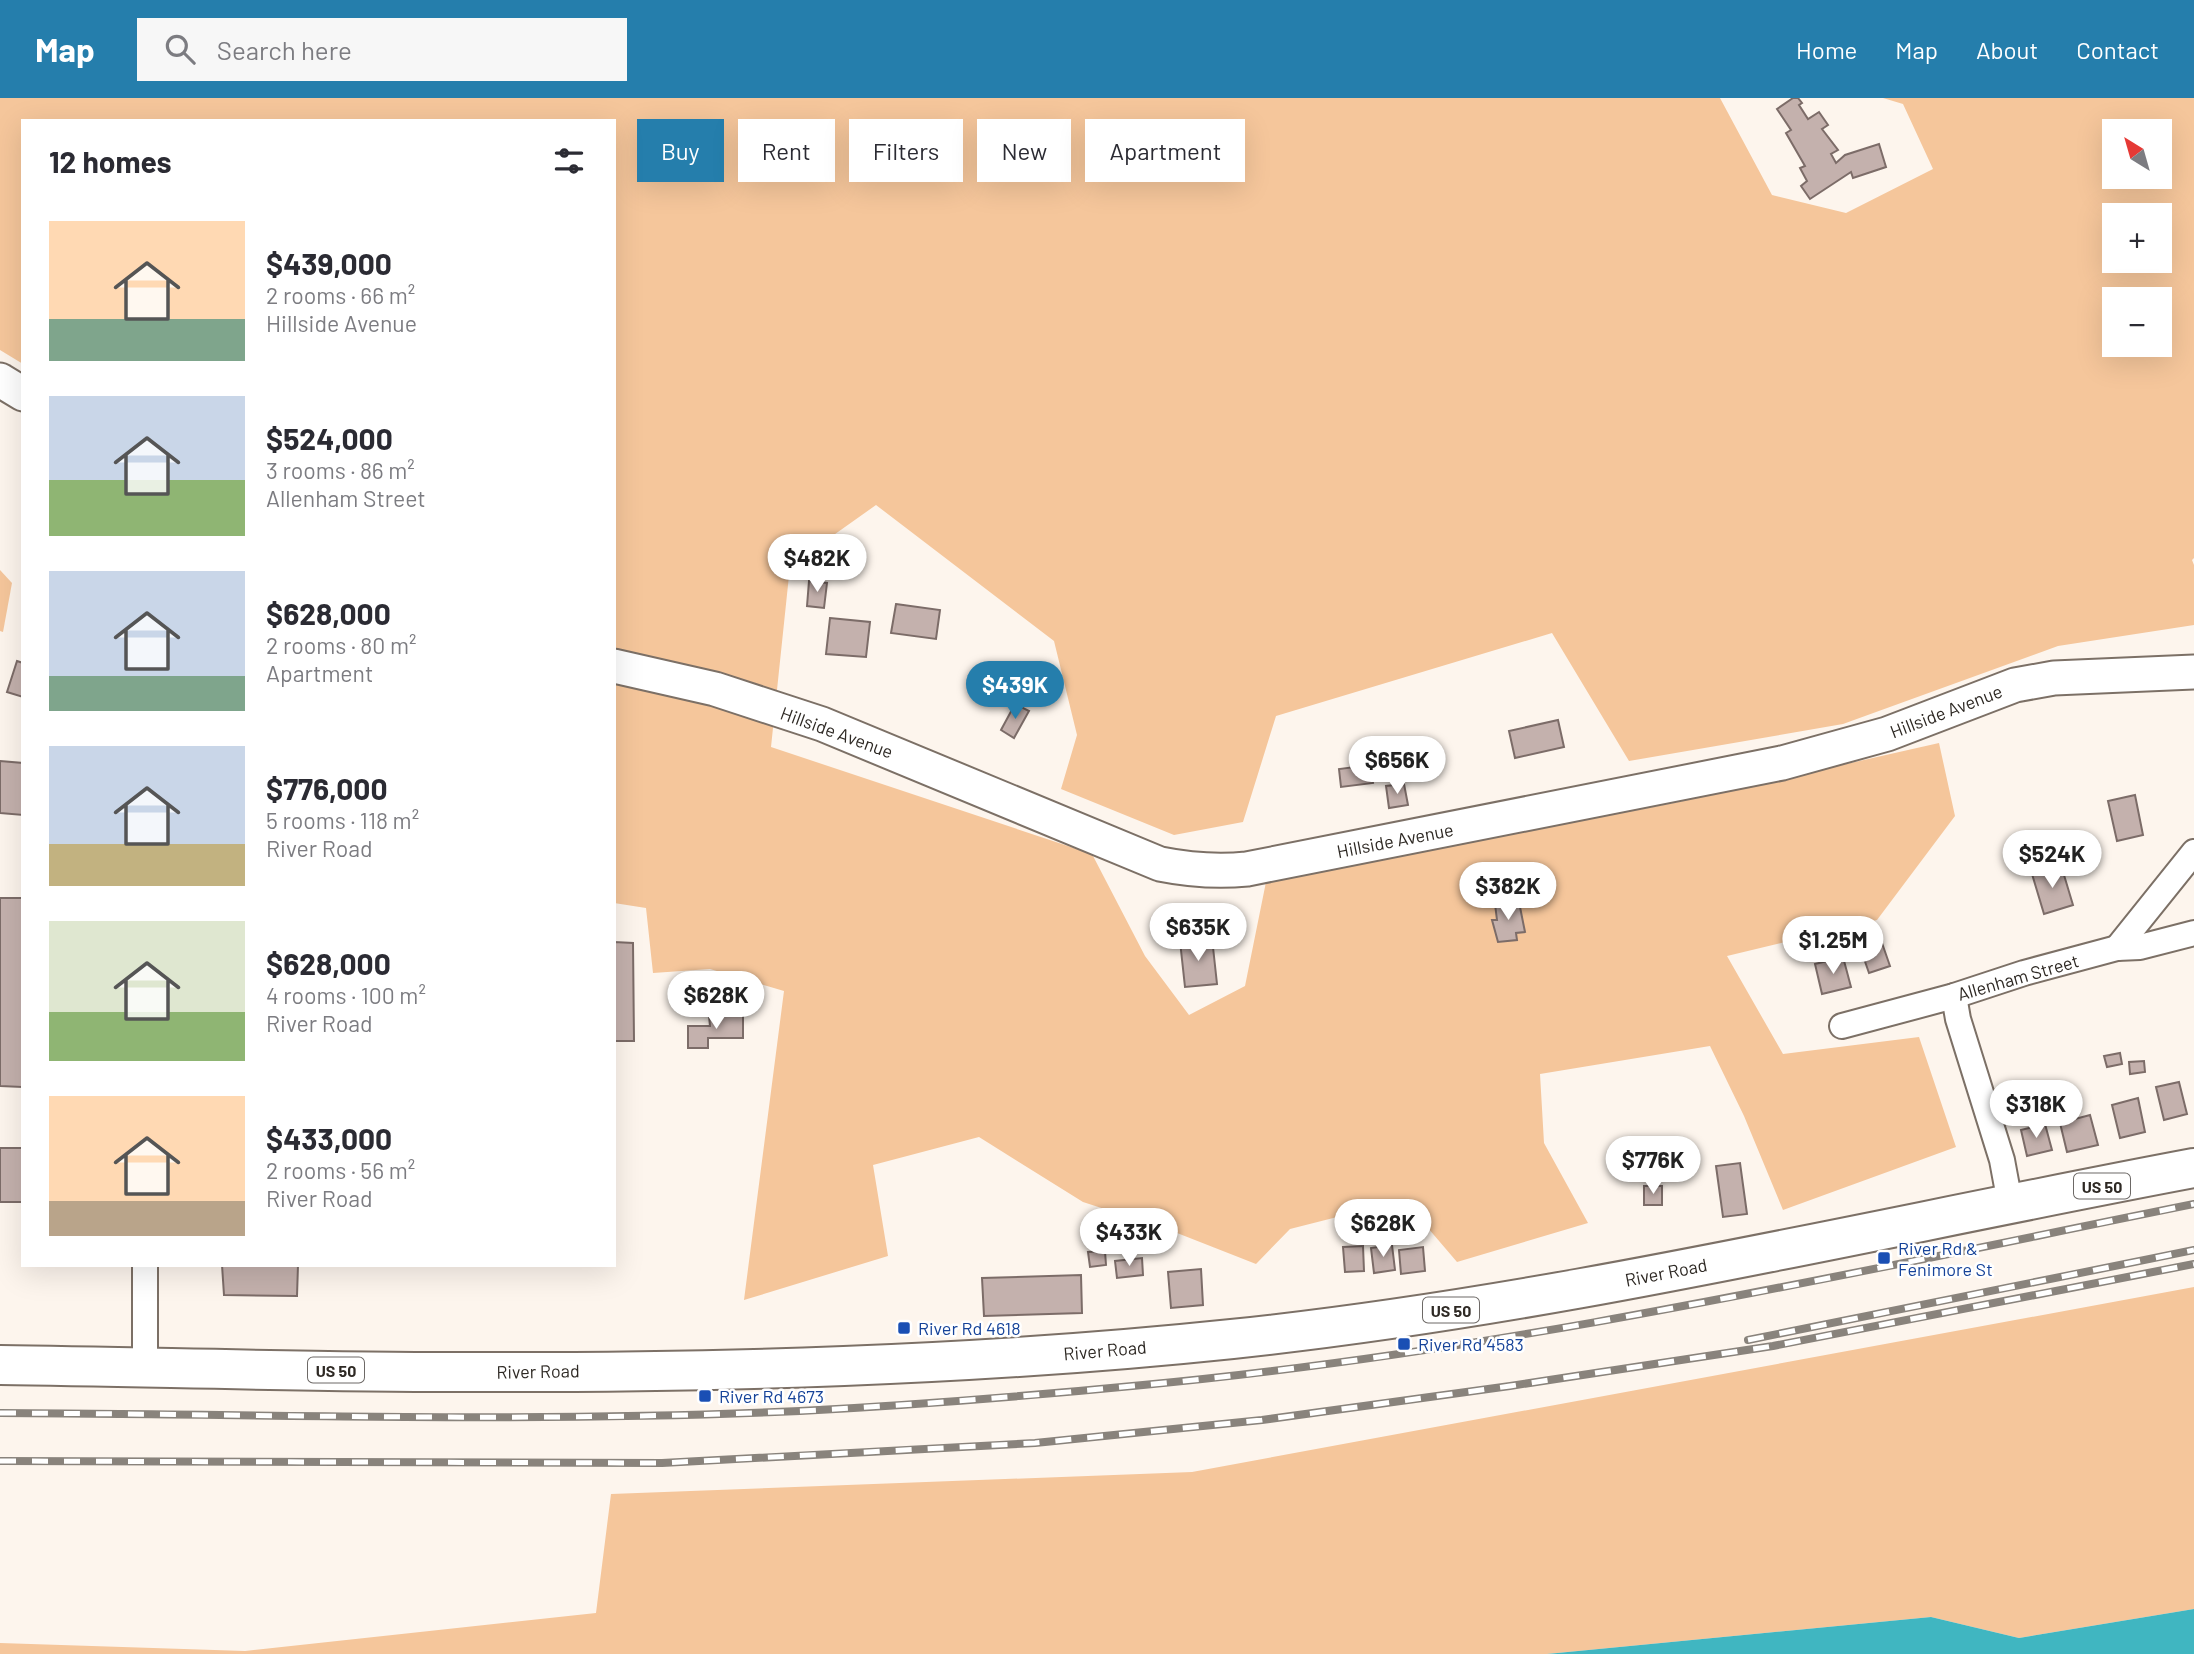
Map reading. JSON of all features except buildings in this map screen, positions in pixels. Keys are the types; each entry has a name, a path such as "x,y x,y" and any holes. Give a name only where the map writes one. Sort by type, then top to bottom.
{"main road":[{"name":"River Road","path":"0,1364 451,1372 834,1367 1040,1355 1217,1340 1415,1317 1608,1283 2194,1168"}],"street":[{"path":"0,380 21,393"},
{"name":"Hillside Avenue","path":"616,666 715,689 822,724 1160,864 1218,872 1247,869 1795,760 1887,734 2015,685 2054,678 2194,672"},
{"path":"2117,948 2194,852"},
{"name":"Allenham Street","path":"1842,1026 2117,948 2140,947 2194,933"},
{"path":"1954,996 1958,1019 2002,1160 2010,1203"},
{"path":"145,1267 145,1366"}],"shaded area":[{"path":"0,98 1720,98 1772,195 1846,213 1933,169 1903,104 1883,98 2194,98 2194,625 2058,646 1843,724 1629,761 1552,633 1276,716 1243,822 1174,835 1061,789 1077,735 1054,641 876,505 790,566 771,747 1092,854 1145,956 1189,1015 1245,986 1266,882 1678,802 1939,743 1955,816 1877,920 1727,956 1783,1054 1919,1037 1956,1147 1783,1210 1744,1116 1710,1046 1540,1074 1544,1143 1588,1223 1457,1262 1404,1200 1290,1229 1256,1264 1172,1231 1083,1202 979,1137 873,1165 888,1256 744,1300 784,991 710,969 653,973 646,908 616,903 616,119 21,119 21,363 0,350"},
{"path":"0,570 12,583 3,632 0,631"},
{"path":"2194,1287 2194,1609 2019,1638 1931,1617 1547,1654 0,1654 0,1643 245,1651 596,1613 611,1494 1192,1472"}],"water":[{"path":"2194,1609 2194,1654 1547,1654 1931,1617 2019,1638"}],"railway":[{"path":"0,1413 400,1417 700,1415 886,1406 1143,1385 1276,1371 1540,1332 1802,1283 2194,1204"},
{"path":"1748,1340 2194,1250"},
{"path":"0,1461 662,1463 1035,1443 1262,1420 1773,1346 2194,1264"}],"place":[{"name":"River Rd & Fenimore St","path":"1884,1258"},
{"name":"River Rd 4618","path":"904,1328"},
{"name":"River Rd 4583","path":"1404,1344"},
{"name":"River Rd 4673","path":"705,1396"}]}
